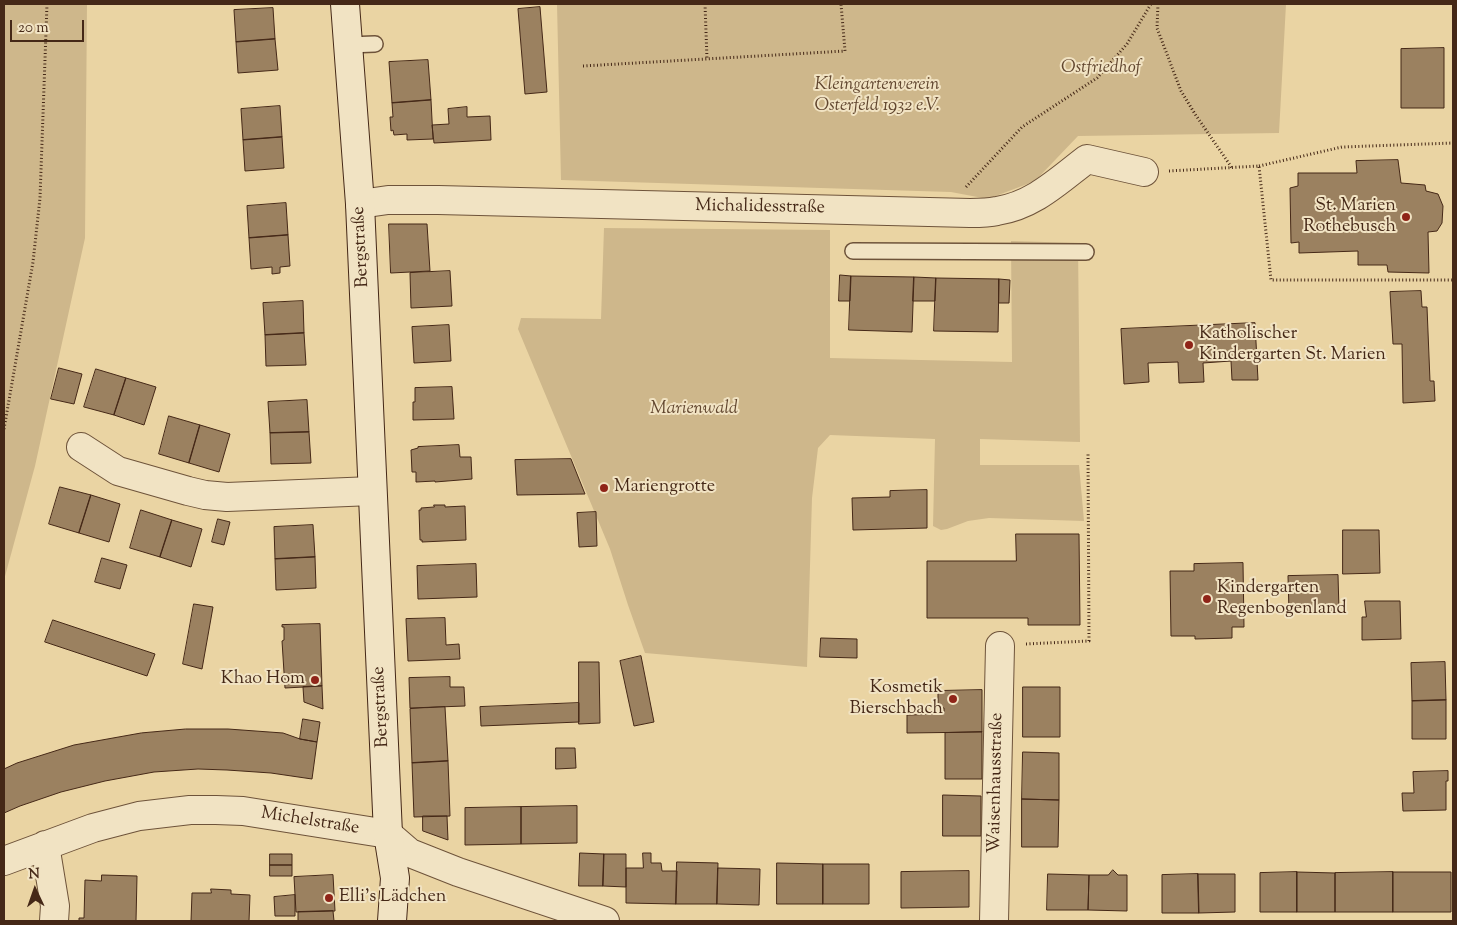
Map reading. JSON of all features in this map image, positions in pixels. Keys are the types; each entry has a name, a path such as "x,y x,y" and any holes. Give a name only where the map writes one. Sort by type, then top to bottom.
{"street":[{"name":"Bergstraße","path":"345,4 360,204 388,834 395,878 392,921"},
{"name":"Michalidesstraße","path":"360,204 388,200 438,200 996,212 1032,200 1087,159 1144,172"},
{"path":"81,447 118,471 205,495 227,497 372,491"},
{"name":"Waisenhausstraße","path":"994,921 1000,646"},
{"name":"Michelstraße","path":"4,861 92,828 131,818 190,810 242,811 388,834"},
{"path":"388,834 410,853 458,872 605,921"},
{"path":"45,845 55,906 54,921"}],"lane":[{"path":"348,45 376,44"},
{"path":"853,251 1086,252"}],"path":[{"path":"4,429 33,262 40,198 47,4"},
{"path":"704,4 707,59"},
{"path":"583,66 845,51 841,4"},
{"path":"941,212 1022,127 1097,78 1127,44 1151,4"},
{"path":"1158,4 1157,28 1181,91 1233,168"},
{"path":"1144,172 1259,166 1342,147 1453,143"},
{"path":"1259,166 1271,280 1453,280"},
{"path":"1000,646 1089,641 1088,453"}],"green space":[{"path":"4,4 87,4 85,238 35,466 4,580"},
{"name":"Kleingartenverein Osterfeld 1932 e.V.","path":"557,4 1286,4 1279,133 1078,136 1035,181 988,199 951,192 561,180"},
{"name":"Marienwald","path":"604,228 830,230 830,358 1012,362 1011,241 1078,243 1080,442 980,439 980,465 1079,465 1084,521 989,518 968,521 941,530 933,526 935,439 830,435 818,448 812,498 807,667 645,653 610,549 518,329 521,318 601,319"}],"building":[{"path":"540,7 547,92 525,94 518,9"},
{"path":"273,8 275,39 236,42 234,10"},
{"path":"275,39 278,70 238,73 236,42"},
{"path":"1444,48 1444,108 1401,108 1401,49"},
{"path":"428,60 431,100 392,103 389,62"},
{"path":"431,100 433,139 407,140 407,134 394,135 393,130 391,131 390,117 393,117 392,103"},
{"path":"280,106 282,137 243,140 241,109"},
{"path":"467,107 467,117 490,116 491,140 434,143 432,125 449,124 448,109"},
{"path":"282,137 284,168 245,171 243,140"},
{"name":"St. Marien Rothebusch","path":"1398,160 1401,183 1425,185 1426,191 1438,194 1443,206 1442,223 1437,231 1428,232 1429,273 1388,272 1387,265 1358,265 1358,251 1299,253 1299,242 1291,243 1290,188 1298,186 1298,173 1357,173 1356,161"},
{"path":"286,203 288,235 249,238 247,206"},
{"path":"389,224 427,224 430,271 391,273"},
{"path":"288,235 290,266 280,267 280,273 272,274 272,267 251,269 249,238"},
{"path":"450,271 452,306 411,308 410,273"},
{"path":"840,275 851,276 850,301 839,301"},
{"path":"851,276 914,277 912,332 849,330"},
{"path":"914,277 936,278 935,301 913,301"},
{"path":"936,278 999,279 998,332 934,331"},
{"path":"999,279 1010,280 1009,303 999,303"},
{"path":"1421,291 1422,307 1427,307 1430,381 1434,381 1435,401 1403,403 1402,344 1393,344 1390,292"},
{"path":"303,301 304,333 265,335 263,303"},
{"name":"Katholischer Kindergarten St. Marien","path":"1255,323 1258,380 1232,380 1231,361 1203,363 1204,382 1179,383 1178,362 1148,363 1149,382 1124,384 1121,329"},
{"path":"449,325 451,361 414,363 412,327"},
{"path":"304,333 306,365 266,366 265,335"},
{"path":"59,368 82,374 74,404 51,399"},
{"path":"96,369 126,378 114,415 84,407"},
{"path":"126,378 156,387 144,425 114,415"},
{"path":"452,387 454,419 413,420 415,388"},
{"path":"307,400 309,432 270,433 268,402"},
{"path":"169,416 200,425 189,463 159,454"},
{"path":"200,425 230,434 219,472 189,463"},
{"path":"309,432 311,463 271,464 270,433"},
{"path":"459,445 460,457 471,457 472,479 416,482 416,472 412,472 411,450 418,447"},
{"path":"571,459 585,494 517,495 515,460"},
{"path":"60,487 91,495 79,533 49,524"},
{"path":"927,490 927,528 853,530 852,498 890,497 890,491"},
{"path":"91,495 120,504 109,542 79,533"},
{"path":"434,505 445,505 445,507 465,506 466,540 422,542 420,540 419,510 421,508 434,507"},
{"path":"141,510 172,520 160,557 130,548"},
{"path":"596,512 597,546 579,547 577,513"},
{"path":"218,519 230,522 224,545 212,542"},
{"path":"172,520 202,529 191,567 160,557"},
{"path":"313,525 315,557 275,559 274,527"},
{"path":"1343,530 1379,530 1380,573 1343,574"},
{"path":"1016,534 1079,534 1080,625 1028,625 1028,618 927,618 927,561 1016,561"},
{"path":"315,557 316,588 276,590 275,559"},
{"path":"102,558 127,565 120,589 95,582"},
{"name":"Kindergarten Regenbogenland","path":"1243,563 1244,627 1232,627 1232,638 1195,639 1195,636 1171,636 1170,571 1194,571 1194,564"},
{"path":"476,564 477,597 418,599 417,566"},
{"path":"1338,575 1339,611 1289,612 1288,576"},
{"path":"1365,601 1400,601 1401,639 1362,640 1362,617 1366,617"},
{"path":"194,604 213,607 202,669 183,664"},
{"path":"445,618 446,645 459,644 460,659 408,661 406,619"},
{"path":"53,620 155,654 147,676 45,642"},
{"path":"320,624 322,686 285,688 282,641 284,640 284,627 282,625"},
{"path":"821,638 857,639 857,658 820,657"},
{"path":"641,656 654,722 634,726 620,661"},
{"path":"579,662 599,662 600,723 579,724"},
{"path":"1445,662 1446,700 1412,701 1411,663"},
{"path":"450,677 450,687 464,687 465,706 410,708 409,678"},
{"path":"322,686 323,709 304,702 303,687"},
{"path":"1023,687 1060,687 1060,737 1023,737"},
{"path":"982,690 982,732 907,733 907,715 944,714 944,708 938,708 938,691"},
{"path":"1446,700 1446,739 1412,739 1412,701"},
{"path":"579,703 579,722 481,726 480,707"},
{"path":"445,707 448,761 412,763 410,709"},
{"path":"303,719 320,722 317,742 300,739"},
{"path":"186,729 228,729 283,733 317,742 312,779 271,773 227,770 198,769 154,772 105,781 61,792 4,813 4,769 17,763 74,745 141,733"},
{"path":"982,732 982,779 945,779 945,733"},
{"path":"556,748 575,748 576,768 556,769"},
{"path":"1023,752 1059,753 1059,800 1022,799"},
{"path":"448,761 450,816 414,817 412,763"},
{"path":"1448,771 1446,810 1403,811 1402,793 1414,793 1413,772"},
{"path":"943,795 981,796 981,836 943,836"},
{"path":"1022,799 1059,800 1058,847 1022,847"},
{"path":"577,806 577,843 521,844 521,807"},
{"path":"521,807 521,844 465,845 465,808"},
{"path":"423,816 447,816 448,840 423,831"},
{"path":"580,853 604,854 603,886 579,886"},
{"path":"643,853 651,853 651,863 661,863 662,871 677,871 676,904 626,903 626,868 643,868"},
{"path":"270,854 292,854 292,865 270,865"},
{"path":"604,854 626,854 626,887 603,886"},
{"path":"677,862 718,863 717,904 676,904"},
{"path":"777,863 823,864 823,904 777,904"},
{"path":"823,864 869,864 869,904 823,904"},
{"path":"270,865 292,865 292,876 270,876"},
{"path":"718,868 760,869 759,905 717,904"},
{"path":"1113,870 1118,875 1127,875 1127,911 1088,910 1089,875 1108,875"},
{"path":"969,871 969,907 901,908 901,872"},
{"path":"1297,872 1297,912 1260,912 1260,873"},
{"path":"1297,872 1335,873 1335,912 1297,912"},
{"path":"1393,872 1393,912 1335,912 1335,873"},
{"path":"1393,872 1451,872 1451,912 1393,912"},
{"path":"1048,874 1089,875 1088,910 1047,910"},
{"path":"1198,874 1199,913 1162,913 1162,875"},
{"path":"1198,874 1235,874 1235,912 1199,913"},
{"path":"102,875 137,876 136,921 79,921 79,918 84,918 85,880 101,881"},
{"path":"333,875 335,911 296,912 294,877"},
{"path":"211,889 231,890 231,894 250,895 249,921 191,921 192,893 211,893"},
{"path":"295,895 295,916 275,916 274,897"},
{"path":"333,911 334,921 298,921 298,912"}],"place":[{"name":"St. Marien Rothebusch","path":"1406,217"},
{"name":"Katholischer Kindergarten St. Marien","path":"1189,345"},
{"name":"Mariengrotte","path":"604,488"},
{"name":"Kindergarten Regenbogenland","path":"1207,599"},
{"name":"Khao Hom","path":"315,680"},
{"name":"Kosmetik Bierschbach","path":"953,699"},
{"name":"Elli's Lädchen","path":"329,898"}],"park label":[{"name":"Ostfriedhof","path":"1101,69"}]}
